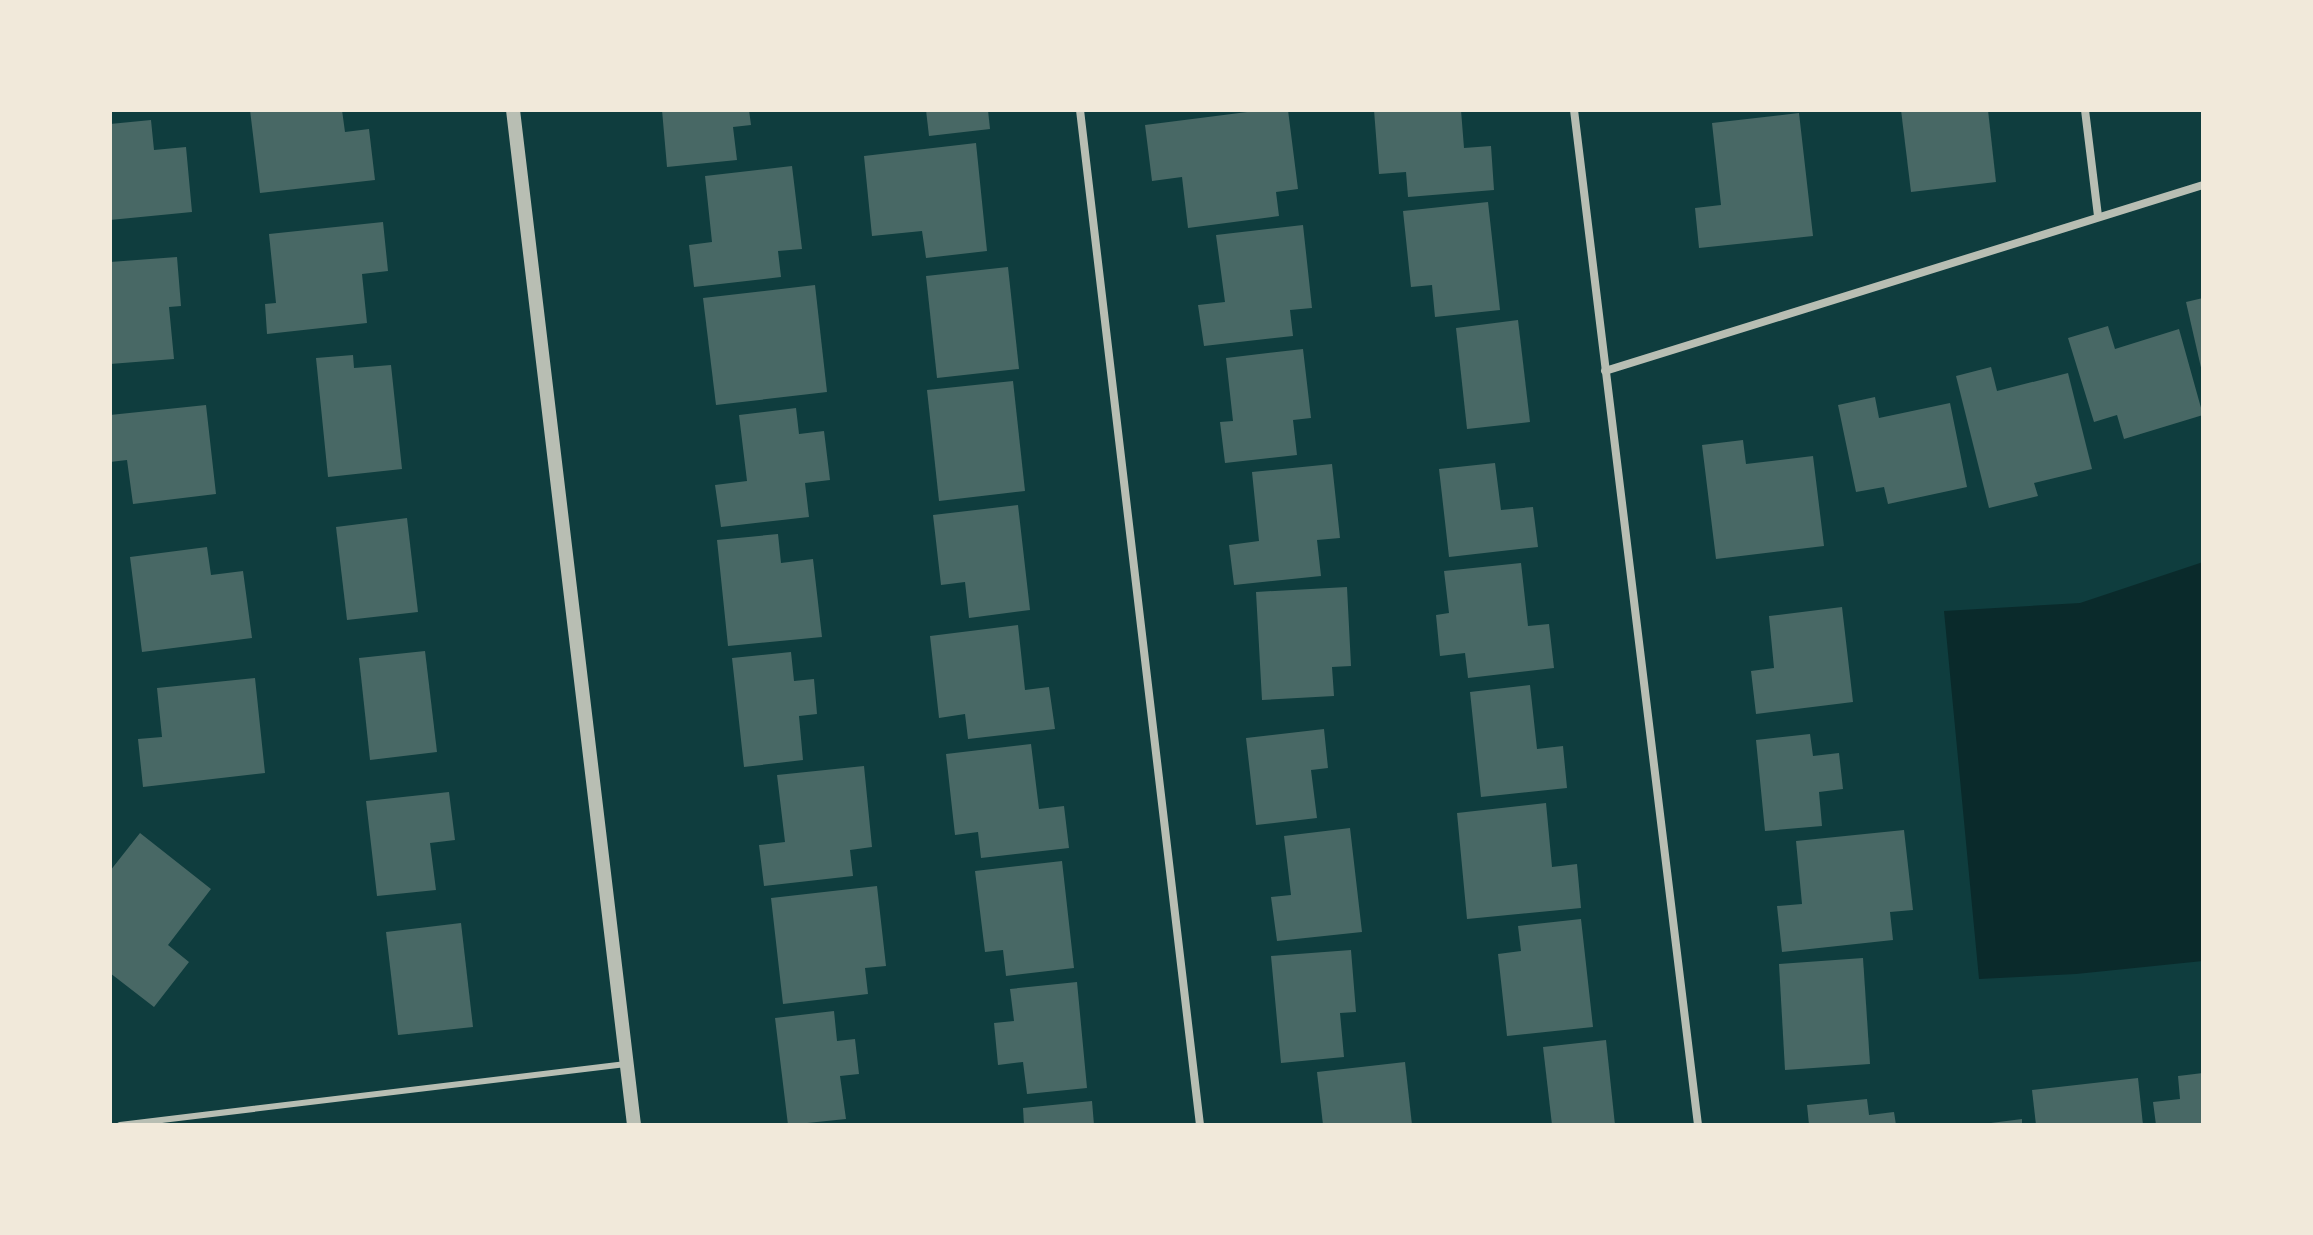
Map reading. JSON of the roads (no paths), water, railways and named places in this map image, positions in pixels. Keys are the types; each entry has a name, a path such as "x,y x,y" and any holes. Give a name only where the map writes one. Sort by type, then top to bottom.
{"street":[{"path":"513,110 634,1125"},
{"path":"1080,110 1200,1125"},
{"path":"1574,110 1698,1125"},
{"path":"2085,110 2098,216"},
{"path":"1605,371 2203,185"}],"lane":[{"path":"120,1125 626,1064"}],"water":[{"path":"2203,562 2203,961 2076,974 1979,979 1944,611 2080,603"}]}
